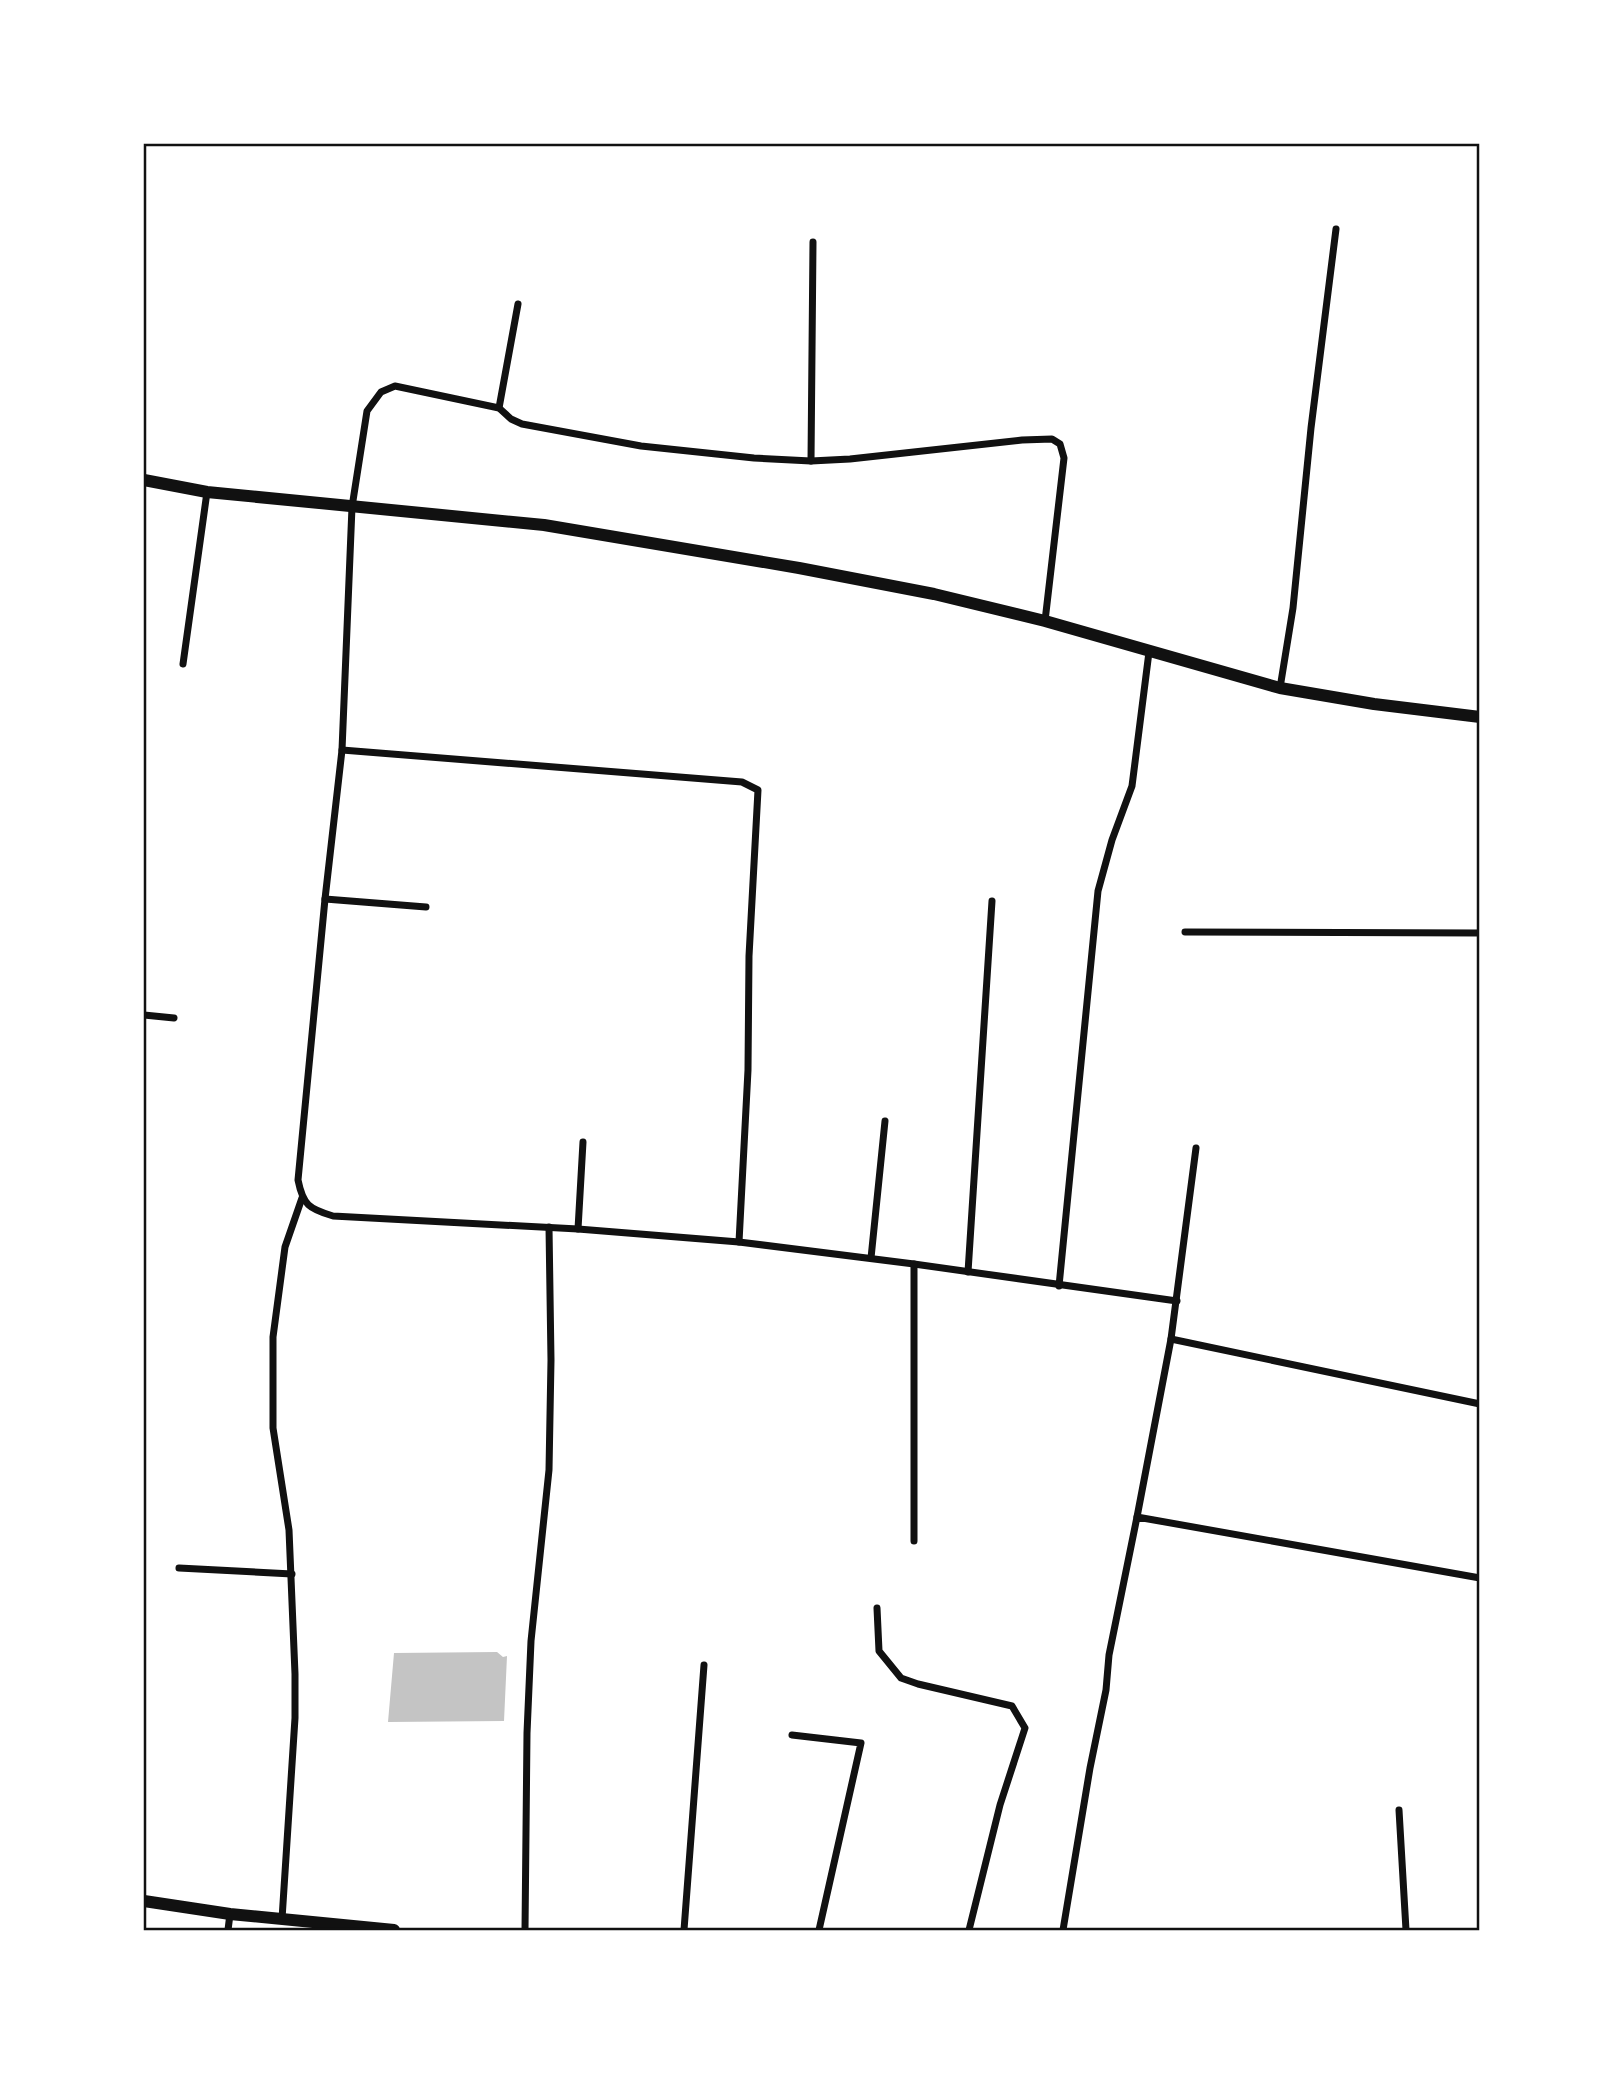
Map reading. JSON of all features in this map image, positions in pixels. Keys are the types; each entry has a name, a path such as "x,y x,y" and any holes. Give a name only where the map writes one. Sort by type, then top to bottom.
{"street":[{"path":"1280,688 1293,608 1311,428 1336,229"},
{"path":"811,461 813,242"},
{"path":"499,408 518,304"},
{"path":"1045,621 1064,458 1061,447 1052,439 850,459 811,461 754,458 641,446 517,422 499,408 395,386 385,388 376,396 367,411 352,507 342,750 298,1180 302,1198 310,1208 333,1216 549,1227 739,1242 1177,1301"},
{"path":"144,480 207,492 544,525 799,568 934,594 1045,621 1280,688 1374,705 1479,717"},
{"path":"183,664 207,492"},
{"path":"1059,1286 1098,891 1112,840 1132,786 1149,652"},
{"path":"342,750 742,782 758,790 739,1242"},
{"path":"325,899 425,907"},
{"path":"968,1272 992,901"},
{"path":"1185,932 1479,933"},
{"path":"144,1014 174,1018"},
{"path":"871,1258 885,1121"},
{"path":"578,1229 583,1142"},
{"path":"1063,1930 1110,1655 1171,1339 1196,1148"},
{"path":"282,1919 295,1718 292,1574 287,1507 273,1428 272,1348 283,1261 302,1198"},
{"path":"525,1930 531,1641 549,1469 549,1227"},
{"path":"914,1541 915,1264"},
{"path":"1171,1339 1479,1404"},
{"path":"1137,1517 1479,1578"},
{"path":"179,1567 292,1574"},
{"path":"877,1608 879,1651 901,1678 1012,1706 1025,1728 1000,1805 970,1930"},
{"path":"684,1930 704,1665"},
{"path":"792,1735 861,1743 819,1930"},
{"path":"1399,1810 1406,1930"},
{"path":"144,1901 230,1914 394,1930"},
{"path":"228,1930 230,1914"}],"building":[{"path":"497,1652 503,1657 507,1656 504,1721 388,1722 394,1653"}]}
